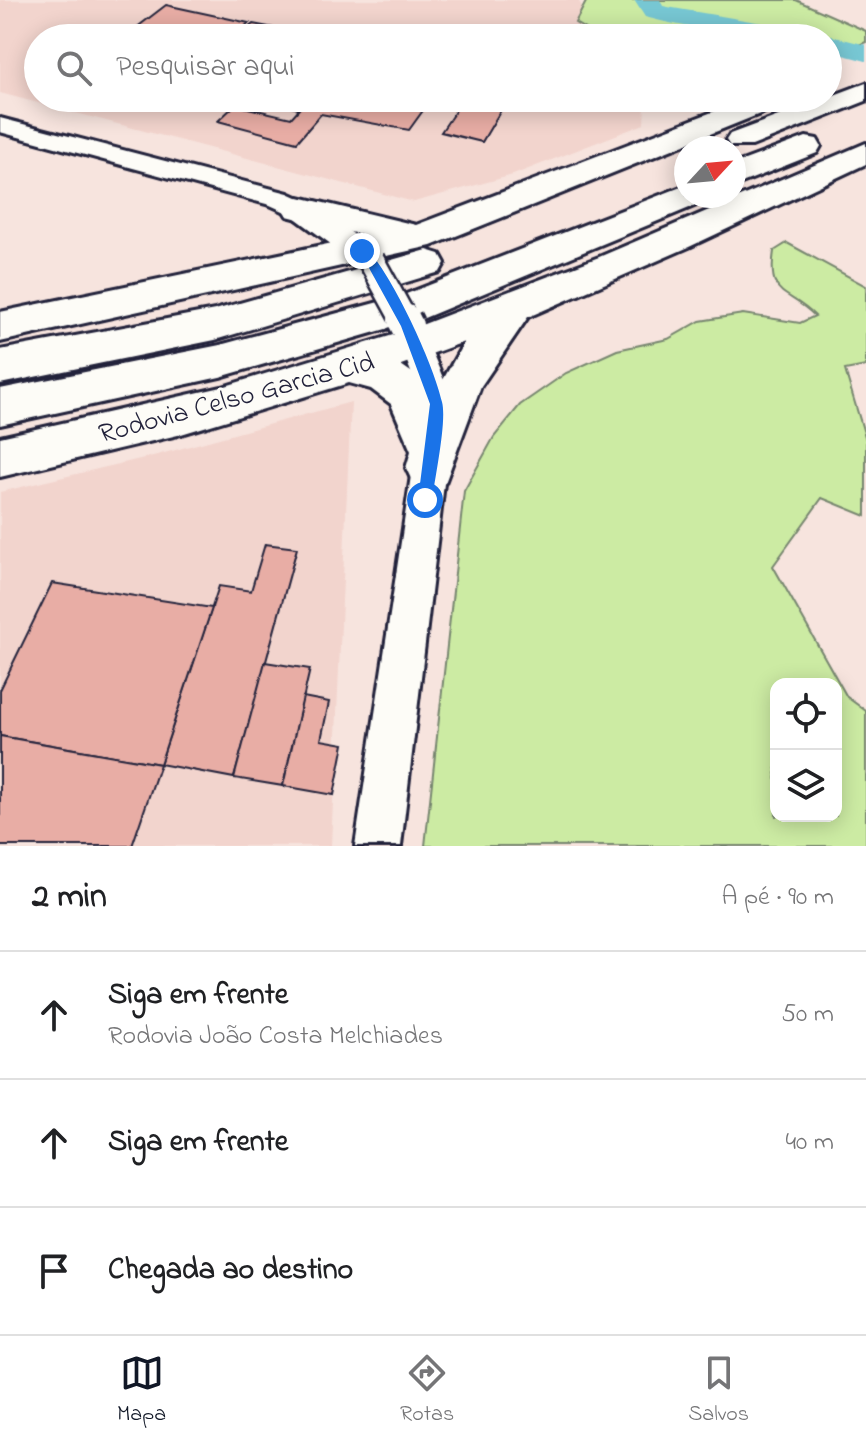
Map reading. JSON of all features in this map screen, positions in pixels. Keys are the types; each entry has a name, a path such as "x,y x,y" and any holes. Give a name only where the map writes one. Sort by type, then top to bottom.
{"highway":[{"path":"842,72 866,63"},
{"path":"842,109 864,102"},
{"path":"746,169 864,102"},
{"path":"0,327 279,269 367,255 739,112"},
{"path":"746,140 833,112"},
{"name":"Rodovia Celso Garcia Cid","path":"0,457 292,385 350,367 410,335 518,304 866,152"},
{"path":"0,367 215,325 400,273 674,167"},
{"name":"Rodovia Celso Garcia Cid","path":"0,407 220,361 410,308 674,201"},
{"path":"279,269 306,234 302,211 419,237"},
{"path":"430,458 443,419 468,365 482,344 518,304"},
{"path":"350,367 398,381 407,389 430,458"}],"street":[{"path":"0,125 279,199 367,255 410,335 437,404 378,846"}],"shaded area":[{"path":"0,0 578,0 593,24 24,24 24,99 0,93"},
{"path":"72,112 645,112 644,124 513,175 414,202"},
{"path":"351,402 331,846 0,846 0,492 157,455"}],"green space":[{"path":"587,0 796,0 866,31 866,42 842,51 842,24 575,23"},
{"path":"787,243 866,286 866,366 845,370 866,440 866,516 822,498 773,566 836,678 770,678 770,822 842,822 842,688 847,697 866,711 866,846 425,846 464,491 494,437 520,405 566,373 617,350 668,339 700,321 743,314 800,323 815,316 781,291 774,277 774,251"}],"building":[{"path":"166,5 249,23 248,24 141,24"},
{"path":"228,112 265,112 291,118 296,112 422,112 409,130 321,114 297,142 218,121"},
{"path":"455,112 500,112 482,142 441,132"},
{"path":"265,544 297,548 234,778 160,764 219,586 251,591"},
{"path":"52,583 212,608 160,764 0,736 0,690"},
{"path":"265,662 310,669 283,786 234,778"},
{"path":"303,697 329,702 321,740 344,744 334,795 283,786"},
{"path":"0,736 160,764 132,846 0,846"}],"waterway":[{"path":"647,0 654,12 719,24"},
{"path":"842,47 866,53"}],"route":[{"path":"362,251 371,260 407,326 437,404 425,500"}]}
